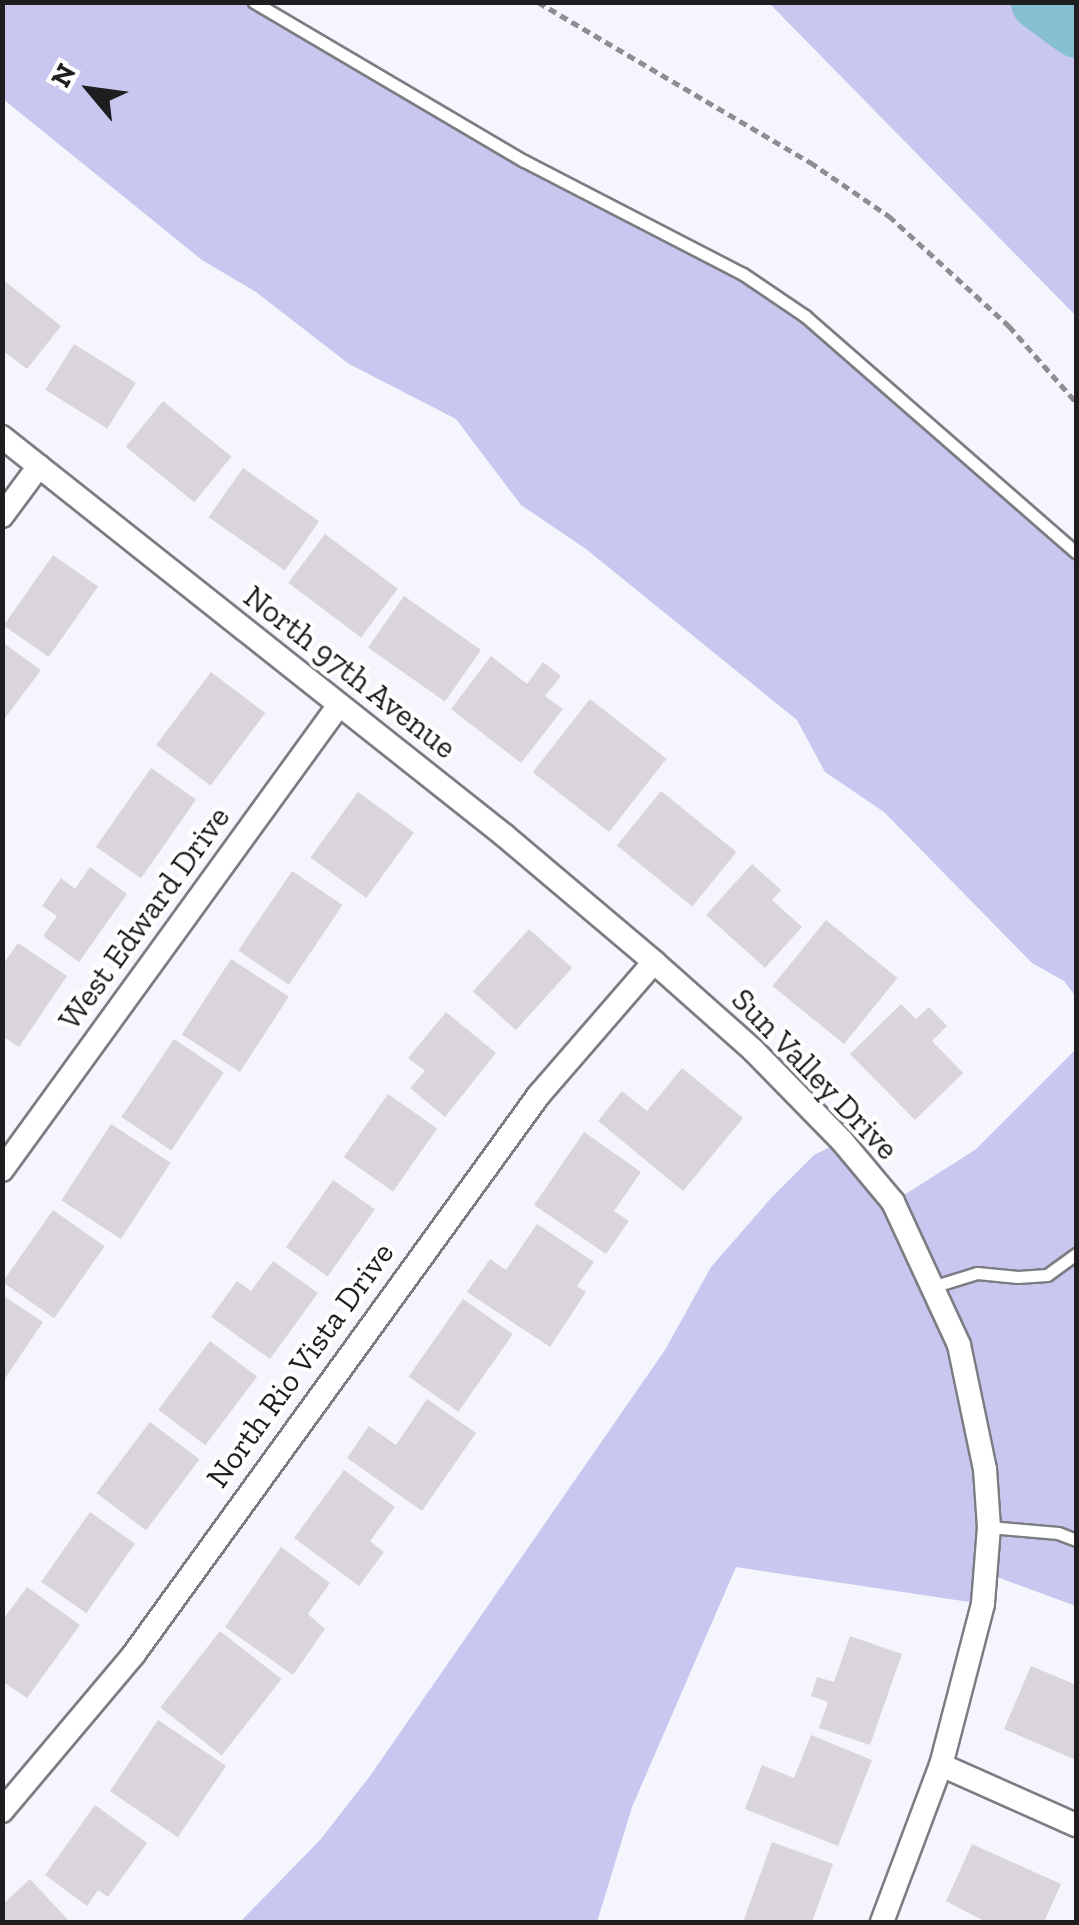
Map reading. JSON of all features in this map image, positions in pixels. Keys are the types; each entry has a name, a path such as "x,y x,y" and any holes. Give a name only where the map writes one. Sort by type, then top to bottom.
{"street":[{"name":"North 97th Avenue","path":"2,437 505,836 654,962"},
{"path":"2,516 39,466"},
{"name":"West Edward Drive","path":"2,1170 339,705"},
{"name":"Sun Valley Drive","path":"654,962 753,1050 842,1141 892,1202 935,1286 959,1345 975,1408 989,1527 983,1604 941,1765 882,1922"},
{"name":"North Rio Vista Drive","path":"2,1810 134,1654 538,1096 654,962"},
{"path":"941,1765 1076,1825"}],"lane":[{"path":"254,2 524,161 758,285 805,316 1076,552"},
{"path":"935,1286 977,1272 1018,1278 1047,1275 1076,1254"},
{"path":"989,1527 1058,1533 1076,1540"}],"path":[{"path":"538,2 810,162 889,216 1008,326 1076,402"}],"shaded area":[{"path":"2,3 266,3 720,266 821,332 1076,558 1076,997 1064,981 1032,963 884,812 825,772 797,720 586,549 521,505 456,419 349,364 256,292 202,260 3,99"},
{"path":"769,3 1076,3 1076,316"},
{"path":"1076,1049 1076,1606 986,1573 983,1604 736,1567 632,1807 597,1922 240,1922 320,1840 370,1776 665,1350 711,1267 773,1196 814,1155 842,1141 893,1202 975,1150"}],"building":[{"path":"2,279 61,326 27,369 2,350"},
{"path":"74,344 136,383 107,428 45,390"},
{"path":"163,401 231,456 194,502 126,447"},
{"path":"243,468 319,521 285,570 209,517"},
{"path":"325,534 398,589 361,637 288,583"},
{"path":"53,555 98,587 49,657 4,625"},
{"path":"404,596 481,650 445,702 368,648"},
{"path":"2,642 41,670 2,722"},
{"path":"491,656 527,684 543,662 561,676 545,696 563,709 521,763 451,709"},
{"path":"211,672 265,713 211,786 156,745"},
{"path":"590,699 666,759 609,832 533,772"},
{"path":"151,768 196,800 141,878 96,847"},
{"path":"661,791 736,852 692,906 617,845"},
{"path":"358,792 414,833 366,898 310,858"},
{"path":"752,864 781,890 772,900 802,927 765,968 706,915"},
{"path":"90,867 127,894 79,962 43,936 57,916 42,906 61,878 75,889"},
{"path":"292,871 343,905 289,985 238,951"},
{"path":"826,920 897,978 844,1044 773,986"},
{"path":"529,929 572,968 516,1030 473,991"},
{"path":"18,943 67,976 19,1047 2,1036 2,966"},
{"path":"231,959 289,997 240,1072 182,1034"},
{"path":"901,1004 916,1019 929,1007 947,1026 932,1041 963,1073 915,1120 850,1054"},
{"path":"446,1012 496,1053 445,1117 410,1088 425,1071 408,1058"},
{"path":"174,1039 224,1073 171,1150 121,1117"},
{"path":"682,1068 743,1118 683,1191 598,1121 622,1091 647,1111"},
{"path":"388,1094 437,1128 393,1191 344,1157"},
{"path":"111,1124 171,1163 121,1239 61,1200"},
{"path":"584,1132 641,1172 614,1211 629,1221 606,1254 534,1205"},
{"path":"333,1180 375,1209 328,1276 286,1247"},
{"path":"53,1210 105,1246 54,1318 3,1282"},
{"path":"537,1224 594,1262 577,1286 586,1292 550,1347 467,1292 490,1259 506,1270"},
{"path":"273,1261 318,1293 270,1359 211,1317 237,1281 251,1291"},
{"path":"2,1295 43,1322 2,1383"},
{"path":"463,1299 513,1334 458,1412 409,1377"},
{"path":"210,1341 257,1377 205,1445 158,1410"},
{"path":"427,1399 476,1433 422,1511 347,1458 369,1426 396,1445"},
{"path":"150,1422 200,1459 146,1530 96,1493"},
{"path":"344,1470 395,1507 370,1541 384,1552 359,1586 294,1538"},
{"path":"90,1512 135,1544 86,1613 41,1582"},
{"path":"281,1547 330,1583 308,1614 325,1629 293,1675 225,1627"},
{"path":"27,1587 80,1625 27,1698 2,1681 2,1621"},
{"path":"220,1631 281,1679 222,1755 160,1707"},
{"path":"850,1636 902,1654 870,1745 819,1728 828,1702 811,1696 817,1677 834,1682"},
{"path":"1031,1666 1076,1685 1076,1760 1004,1729"},
{"path":"158,1720 226,1766 178,1837 110,1791"},
{"path":"811,1735 872,1760 838,1846 745,1809 762,1765 794,1778"},
{"path":"95,1805 147,1843 108,1897 98,1890 87,1906 45,1875"},
{"path":"772,1842 833,1864 812,1922 743,1922"},
{"path":"972,1844 1061,1884 1044,1922 986,1922 946,1901"},
{"path":"30,1879 70,1922 2,1922 2,1905"}],"waterway":[{"path":"1038,2 1076,30"}]}
